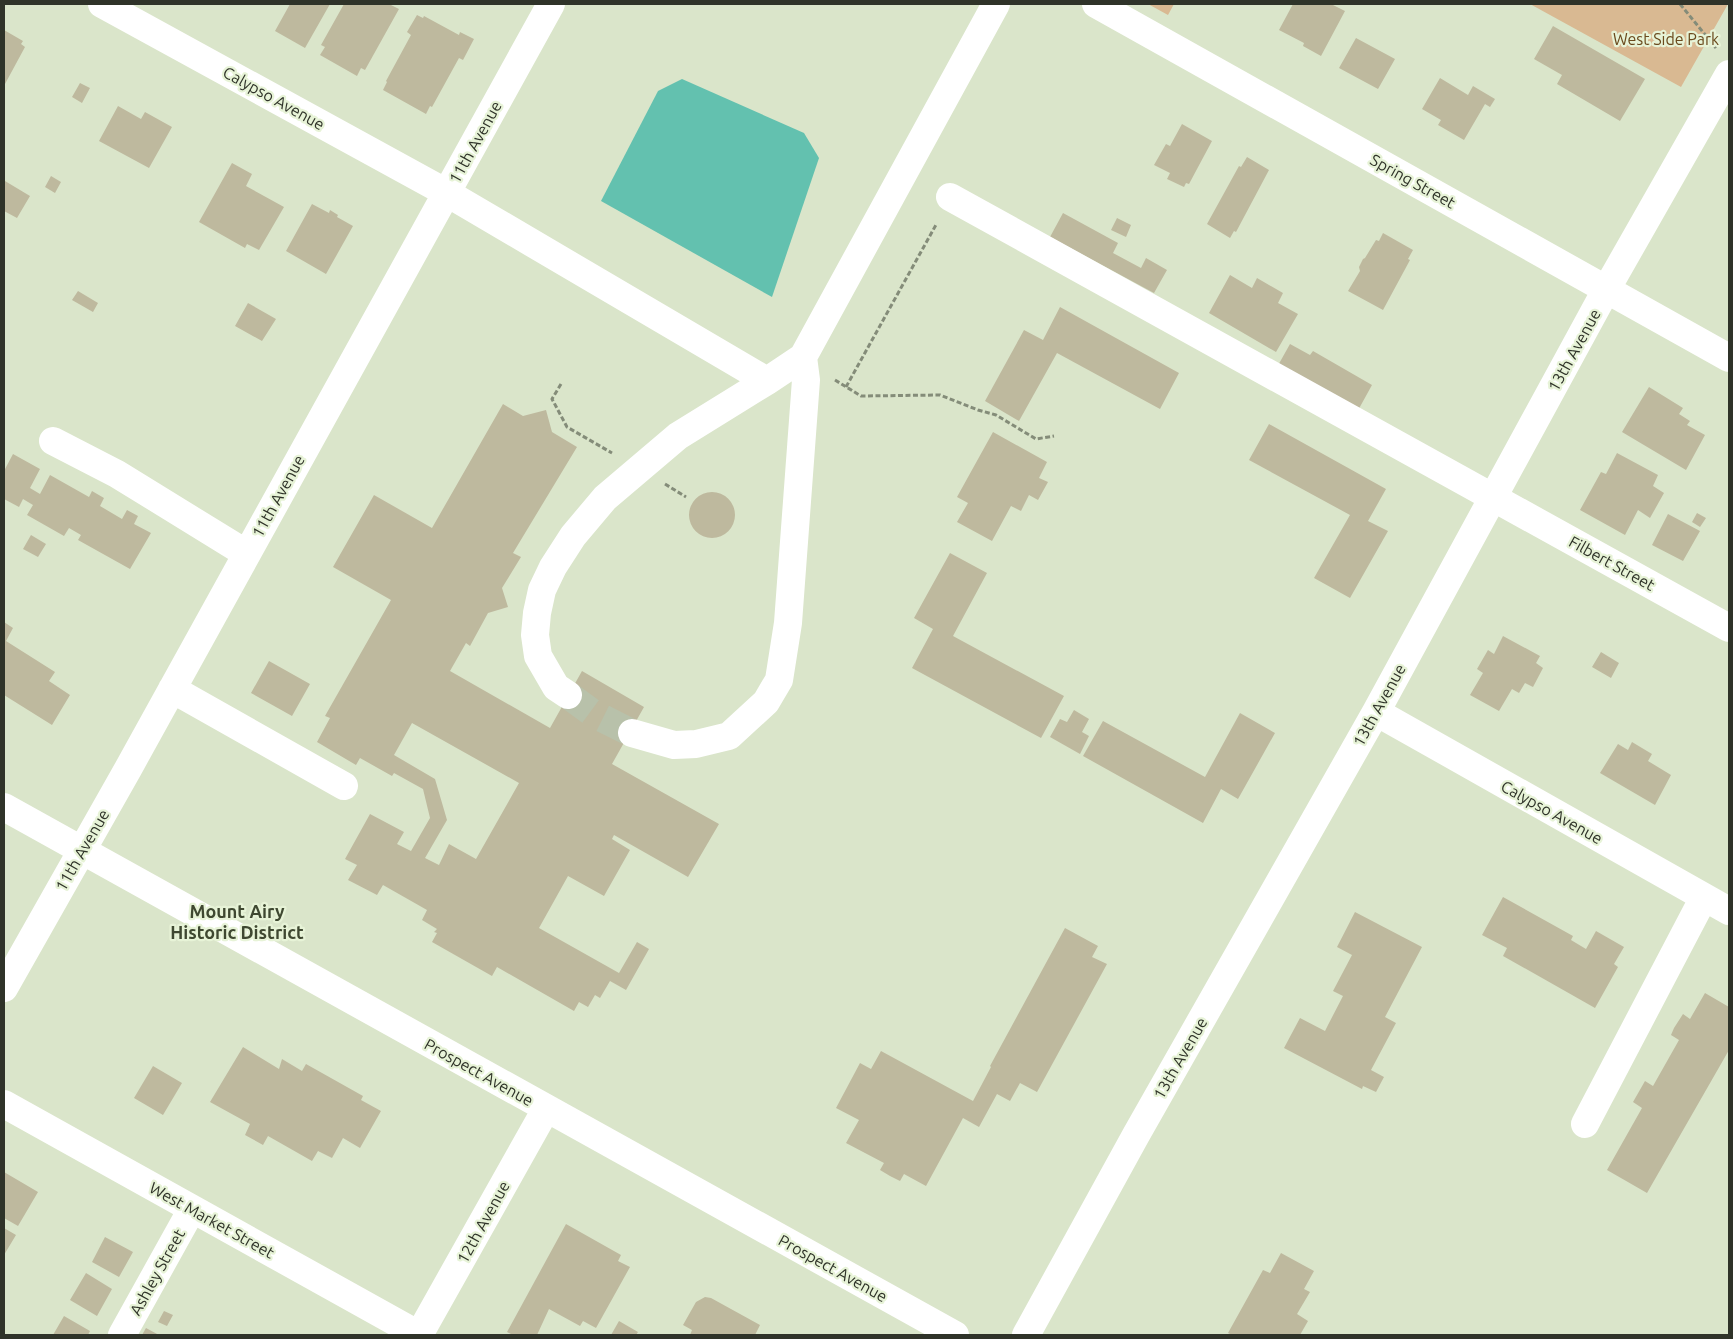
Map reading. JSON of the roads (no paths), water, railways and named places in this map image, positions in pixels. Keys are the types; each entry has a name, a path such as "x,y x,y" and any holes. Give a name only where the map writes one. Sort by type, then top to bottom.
{"street":[{"name":"Calypso Avenue","path":"102,4 447,193 767,381"},
{"name":"11th Avenue","path":"4,988 552,4"},
{"path":"568,695 556,687 538,656 535,635 542,590 553,566 573,536 605,498 678,436 803,357 996,4"},
{"name":"Spring Street","path":"1096,4 1729,358"},
{"name":"13th Avenue","path":"1026,1335 1136,1135 1376,712 1606,290 1725,90"},
{"name":"Filbert Street","path":"950,197 1729,628"},
{"path":"632,733 674,745 696,744 729,736 766,702 779,680 788,623 806,380 803,357"},
{"path":"53,441 117,474 247,554"},
{"path":"172,689 344,786"},
{"name":"Calypso Avenue","path":"1376,712 1729,911"},
{"name":"Prospect Avenue","path":"4,807 81,852 955,1335"},
{"path":"1585,1124 1704,897"},
{"name":"West Market Street","path":"4,1104 419,1335"},
{"name":"12th Avenue","path":"419,1335 546,1109"},
{"name":"Ashley Street","path":"122,1335 192,1209"}],"water":[{"path":"682,79 804,133 819,158 772,297 601,201 658,91"}],"tunnel":[{"path":"568,695 594,714 632,733"}],"district":[{"name":"Mount Airy Historic District","path":"237,921"}],"park label":[{"name":"West Side Park","path":"1666,39"}]}
